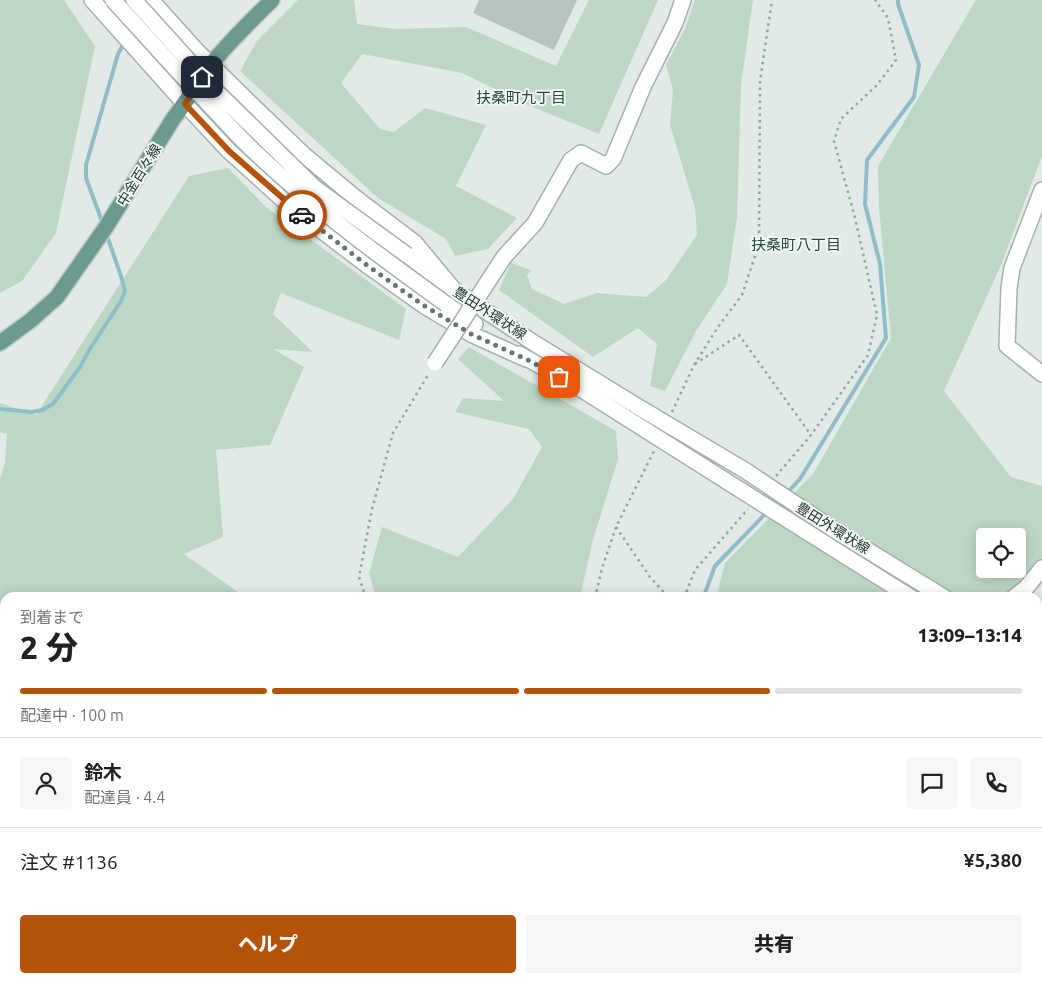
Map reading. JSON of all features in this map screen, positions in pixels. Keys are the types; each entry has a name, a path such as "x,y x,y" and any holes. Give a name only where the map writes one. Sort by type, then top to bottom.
{"main road":[{"name":"中金百々線","path":"0,343 30,321 57,297 106,227 173,119 212,64 221,52 272,0"}],"street":[{"path":"92,0 229,151 292,208 423,305 473,335 526,359"},
{"name":"豊田外環状線","path":"113,0 255,152 291,185 352,235 446,304 526,359 576,386 902,592"},
{"name":"豊田外環状線","path":"134,0 216,92 315,188 454,290 635,405 746,471 833,529 935,592"},
{"path":"151,0 196,50 304,155 415,244 454,290"},
{"path":"435,363 504,257 536,223 570,160 581,153 606,166 613,159 642,88 675,23 683,0"},
{"path":"1042,190 1012,268 1009,288 1007,346 1042,374"},
{"path":"1021,592 1042,568"}],"path":[{"path":"670,417 694,365 718,327 742,295 759,244 760,81 772,0"},
{"path":"775,477 811,435 868,355 877,315 855,218 834,141 841,119 876,85 896,60 888,18 875,0"},
{"path":"694,365 739,336 811,435"},
{"path":"364,592 359,576 372,509 393,433 435,363"},
{"path":"596,592 602,568 616,527 654,451"},
{"path":"686,592 695,570 750,506"},
{"path":"616,527 650,577 664,592"}],"green space":[{"path":"0,0 64,0 95,46 56,233 22,281 0,293"},
{"path":"298,0 354,0 357,24 395,29 466,27 556,66 589,0 658,0 599,134 530,106 462,73 362,54 341,83 380,129 394,132 425,108 486,125 456,186 517,218 488,249 455,256 446,239 378,198 240,71 257,41"},
{"path":"695,0 753,0 741,85 737,218 727,284 696,331 665,391 650,386 657,344 638,328 593,357 499,290 511,263 531,270 527,275 532,289 564,304 597,293 646,297 666,280 697,235 695,208 670,125 673,90 666,65 685,29"},
{"path":"976,0 1042,0 1042,156 1001,265 944,391 1011,477 1042,486 1042,584 1035,591 1024,592 718,592 725,563 813,474 891,338 879,207 878,166"},
{"path":"228,168 266,207 406,309 399,340 281,293 273,314 313,352 273,349 304,367 270,445 216,450 223,537 184,554 238,592 0,592 0,479 5,463 7,434 0,432 0,403 36,415 189,176"},
{"path":"469,347 616,431 618,459 593,540 581,592 375,592 369,573 382,527 458,557 513,499 542,447 529,429 455,412 463,398 504,401 458,359"}],"building":[{"path":"479,0 577,0 554,50 473,13"}],"waterway":[{"path":"786,494 800,479 886,338 880,264 865,204 867,160 914,97 919,65 898,0"},
{"path":"103,224 86,178 86,165 118,54 124,43"},
{"path":"0,409 32,412 42,410 53,404 80,367 121,301 125,291 106,233"},
{"path":"705,592 715,566 768,511"}],"way so far":[{"path":"302,215 368,266 423,305 473,335 526,359 559,377"}],"district":[{"name":"扶桑町九丁目","path":"521,98"},
{"name":"扶桑町八丁目","path":"796,245"}],"route":[{"path":"202,77 185,104 229,151 302,215"}]}
